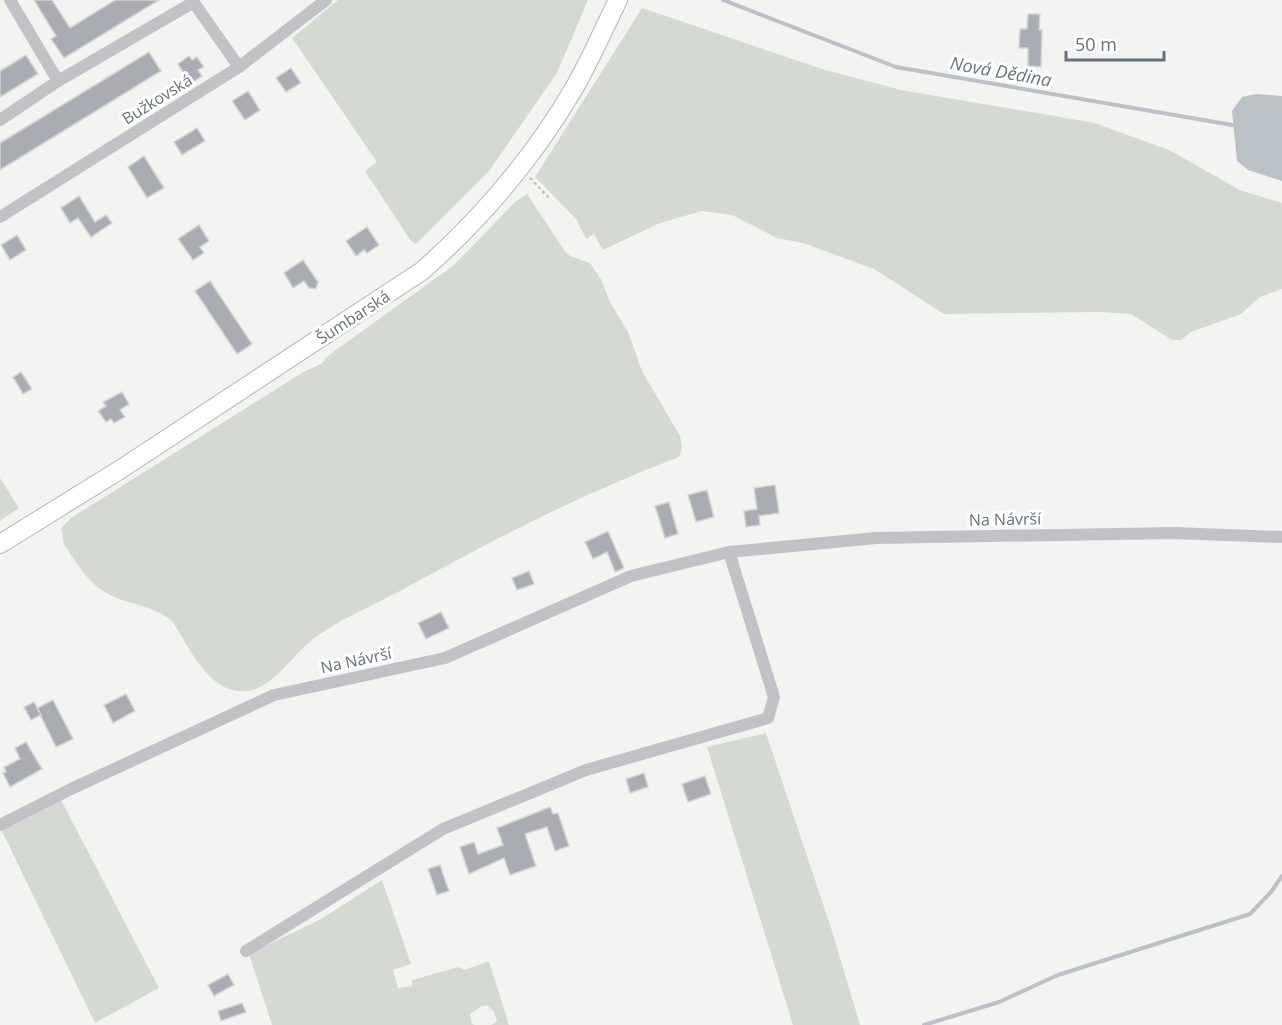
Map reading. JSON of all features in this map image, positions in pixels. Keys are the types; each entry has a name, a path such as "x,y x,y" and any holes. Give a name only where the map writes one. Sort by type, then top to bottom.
{"street":[{"path":"10,0 58,81"},
{"name":"Bužkovská","path":"0,217 239,67 326,0"},
{"name":"Šumbarská","path":"0,544 121,469 422,272 457,240 519,168 573,90 618,0"},
{"path":"0,120 58,81 193,1 239,67"},
{"name":"Na Návrší","path":"0,825 71,789 273,695 445,658 631,576 729,552 876,538 1142,533 1282,537"},
{"path":"246,951 443,829 586,770 768,718 774,697 729,552"}],"path":[{"path":"519,168 550,199"}],"shaded area":[{"path":"338,0 588,0 557,73 489,171 416,244 411,241 365,171 377,162 292,38"},
{"path":"642,8 822,69 901,90 1095,123 1169,150 1240,190 1282,203 1282,289 1260,297 1241,314 1191,332 1181,340 1172,340 1131,314 1101,312 944,314 874,269 803,243 777,238 732,215 702,211 660,223 603,250 594,234 586,239 576,219 535,177"},
{"path":"1256,94 1282,96 1282,181 1248,170 1237,161 1232,111 1242,97"},
{"path":"527,194 564,250 570,256 590,263 601,279 611,304 628,332 642,371 680,436 682,447 679,457 610,485 542,517 350,616 308,643 266,683 247,691 222,686 211,678 172,621 164,615 109,594 90,580 64,545 61,528 71,518 305,371 321,364 329,355 454,265 516,201"},
{"path":"0,478 19,508 0,521"},
{"path":"766,733 833,934 860,1025 793,1025 707,747"},
{"path":"60,798 159,988 95,1023 0,827"},
{"path":"382,880 411,964 393,970 398,988 412,986 412,980 459,967 464,970 489,961 509,1025 491,1025 497,1021 494,1012 488,1006 482,1006 470,1014 472,1024 475,1025 272,1025 249,954 321,919"}],"building":[{"path":"34,0 52,0 70,28 115,0 159,0 64,58 51,39 56,36"},
{"path":"1028,14 1040,14 1041,67 1028,66 1028,48 1019,48 1020,29 1027,29"},
{"path":"149,52 161,71 0,170 0,143"},
{"path":"26,55 38,74 0,97 0,71"},
{"path":"189,56 192,60 197,57 204,67 198,70 202,76 190,84 178,64"},
{"path":"291,68 301,83 286,92 276,78"},
{"path":"248,91 260,110 245,120 232,101"},
{"path":"197,128 205,141 182,155 174,142"},
{"path":"144,156 164,188 147,198 128,167"},
{"path":"79,196 95,222 106,215 112,223 91,237 78,218 70,223 61,208"},
{"path":"199,225 209,241 200,247 204,253 193,260 178,239"},
{"path":"367,227 379,245 367,253 364,250 356,256 346,241"},
{"path":"17,235 26,250 10,260 1,245"},
{"path":"303,260 318,282 316,289 309,288 304,281 293,288 284,273"},
{"path":"210,281 252,344 237,354 195,291"},
{"path":"21,372 32,389 23,394 13,377"},
{"path":"122,392 129,404 120,410 125,417 114,423 111,419 106,422 98,411 106,406 103,402"},
{"path":"775,485 779,513 759,516 760,525 746,527 744,511 757,509 754,488"},
{"path":"707,490 714,517 696,522 688,495"},
{"path":"669,502 678,534 665,538 655,506"},
{"path":"608,531 624,568 615,572 607,552 593,559 585,542"},
{"path":"529,571 534,584 517,590 512,578"},
{"path":"441,612 449,628 426,639 418,623"},
{"path":"126,694 135,711 113,723 104,705"},
{"path":"53,700 73,739 56,747 37,708"},
{"path":"34,702 41,715 31,720 24,707"},
{"path":"26,742 42,769 10,787 3,773 6,772 4,767 20,759 15,748"},
{"path":"644,773 648,787 630,793 626,779"},
{"path":"705,776 711,794 688,802 682,784"},
{"path":"550,807 553,814 558,813 569,846 555,851 547,827 525,834 536,866 510,875 504,858 469,874 460,847 474,842 478,854 503,845 497,828"},
{"path":"440,865 449,891 437,895 428,869"},
{"path":"228,974 234,985 214,996 208,985"},
{"path":"242,1003 246,1012 221,1021 218,1011"}],"waterway":[{"name":"Nová Dědina","path":"723,0 896,67 1238,126"},
{"path":"924,1025 999,1002 1058,975 1250,914 1271,892 1282,876"}]}
